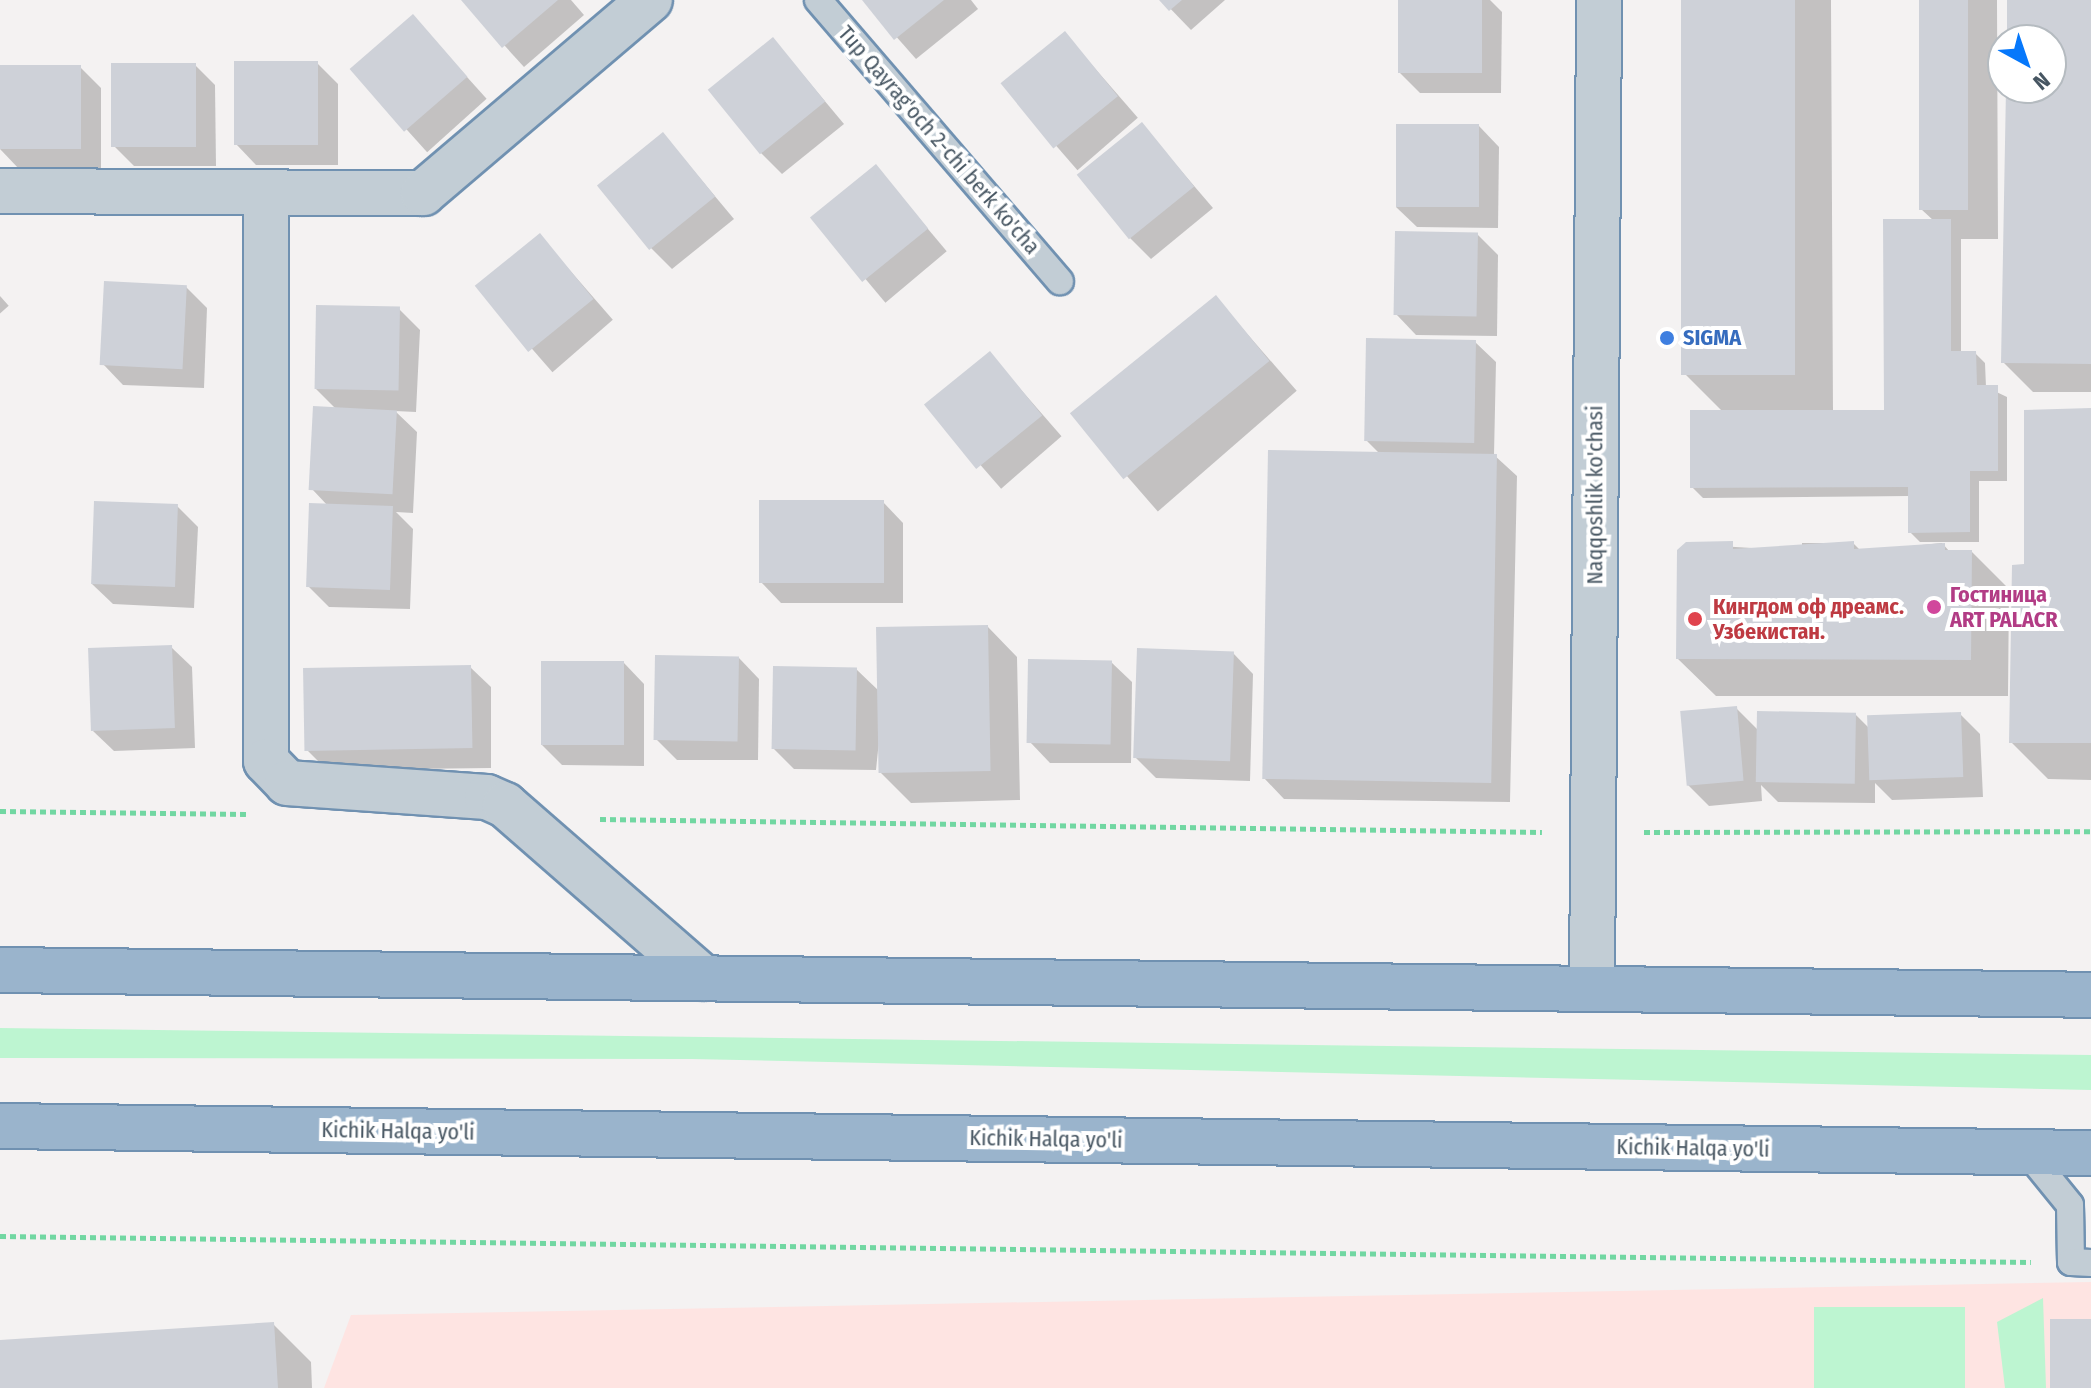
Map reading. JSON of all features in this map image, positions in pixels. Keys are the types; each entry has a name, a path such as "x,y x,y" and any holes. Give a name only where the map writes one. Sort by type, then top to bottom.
{"highway":[{"path":"0,970 2091,995"},
{"name":"Kichik Halqa yo'li","path":"0,1126 2091,1153"}],"street":[{"path":"0,191 423,193 650,0"},
{"name":"Naqqoshlik ko'chasi","path":"1592,989 1599,0"},
{"path":"266,192 266,761 287,783 487,797 520,817 703,978"}],"lane":[{"name":"Tup Qayrag'och 2-chi berk ko'cha","path":"818,0 1060,281"},
{"path":"2027,1152 2070,1205 2081,1262"}],"path":[{"path":"0,811 254,814"},
{"path":"520,817 1593,833 2091,831"},
{"path":"0,1236 2081,1262"}],"shaded area":[{"path":"2091,1282 2091,1388 324,1388 351,1315"}],"green space":[{"path":"0,1028 2091,1055 2091,1090 692,1059 0,1058"},
{"path":"2043,1298 2046,1388 2005,1388 1997,1322"},
{"path":"1814,1307 1965,1307 1965,1388 1814,1388"}],"building":[{"path":"461,0 558,0 502,48"},
{"path":"862,0 944,0 894,40"},
{"path":"1159,0 1182,0 1169,11"},
{"path":"1398,0 1482,0 1482,73 1398,73"},
{"path":"1681,0 1795,0 1795,375 1681,375"},
{"path":"1919,0 1968,0 1968,210 1919,210"},
{"path":"2007,0 2091,0 2091,364 2001,363 2006,104 2067,104 2067,24 2007,24"},
{"path":"413,14 467,77 404,132 350,69"},
{"path":"1065,31 1118,96 1053,149 1000,83"},
{"path":"773,37 825,102 760,154 708,90"},
{"path":"234,61 318,61 318,145 234,145"},
{"path":"111,63 196,63 196,147 111,147"},
{"path":"0,65 81,65 81,149 0,149"},
{"path":"1142,122 1194,187 1129,239 1077,175"},
{"path":"1396,124 1479,124 1479,207 1396,207"},
{"path":"663,132 715,197 649,250 597,185"},
{"path":"876,164 928,229 862,282 810,217"},
{"path":"1883,219 1951,219 1951,351 1976,351 1977,385 1998,385 1998,471 1970,471 1970,532 1908,533 1908,487 1690,488 1690,410 1884,410"},
{"path":"1395,231 1478,232 1477,316 1394,315"},
{"path":"540,233 593,299 528,352 475,286"},
{"path":"104,281 187,285 182,369 100,365"},
{"path":"1216,295 1269,361 1123,479 1070,413"},
{"path":"316,305 400,306 399,390 315,389"},
{"path":"1366,338 1476,340 1474,443 1364,441"},
{"path":"990,351 1042,416 976,469 924,404"},
{"path":"313,406 397,410 392,494 309,490"},
{"path":"2091,408 2091,743 2009,743 2012,565 2024,564 2024,410"},
{"path":"1268,450 1497,454 1491,783 1262,779"},
{"path":"759,500 884,500 884,583 759,583"},
{"path":"94,501 178,504 175,587 91,584"},
{"path":"309,503 393,506 390,590 306,587"},
{"path":"1733,541 1733,549 1854,541 1854,549 1945,543 1945,550 1972,550 1971,660 1676,659 1677,550 1686,542"},
{"path":"988,625 991,771 879,773 876,627"},
{"path":"172,645 175,728 91,731 88,648"},
{"path":"1137,648 1234,651 1230,761 1133,758"},
{"path":"655,655 739,656 738,741 654,740"},
{"path":"1028,659 1112,660 1111,744 1027,743"},
{"path":"541,661 624,661 624,745 541,745"},
{"path":"471,665 472,748 304,751 303,668"},
{"path":"773,666 857,667 856,750 772,749"},
{"path":"1737,706 1744,781 1687,786 1680,711"},
{"path":"1757,711 1856,713 1855,784 1756,782"},
{"path":"1961,712 1963,777 1869,780 1867,715"},
{"path":"2050,1319 2091,1319 2091,1388 2050,1388"},
{"path":"274,1322 278,1388 0,1388 0,1340"}],"place":[{"name":"SIGMA","path":"1667,338"},
{"name":"Гостиница ART PALACR","path":"1934,607"},
{"name":"Кингдом оф дреамс. Узбекистан.","path":"1695,619"}]}
